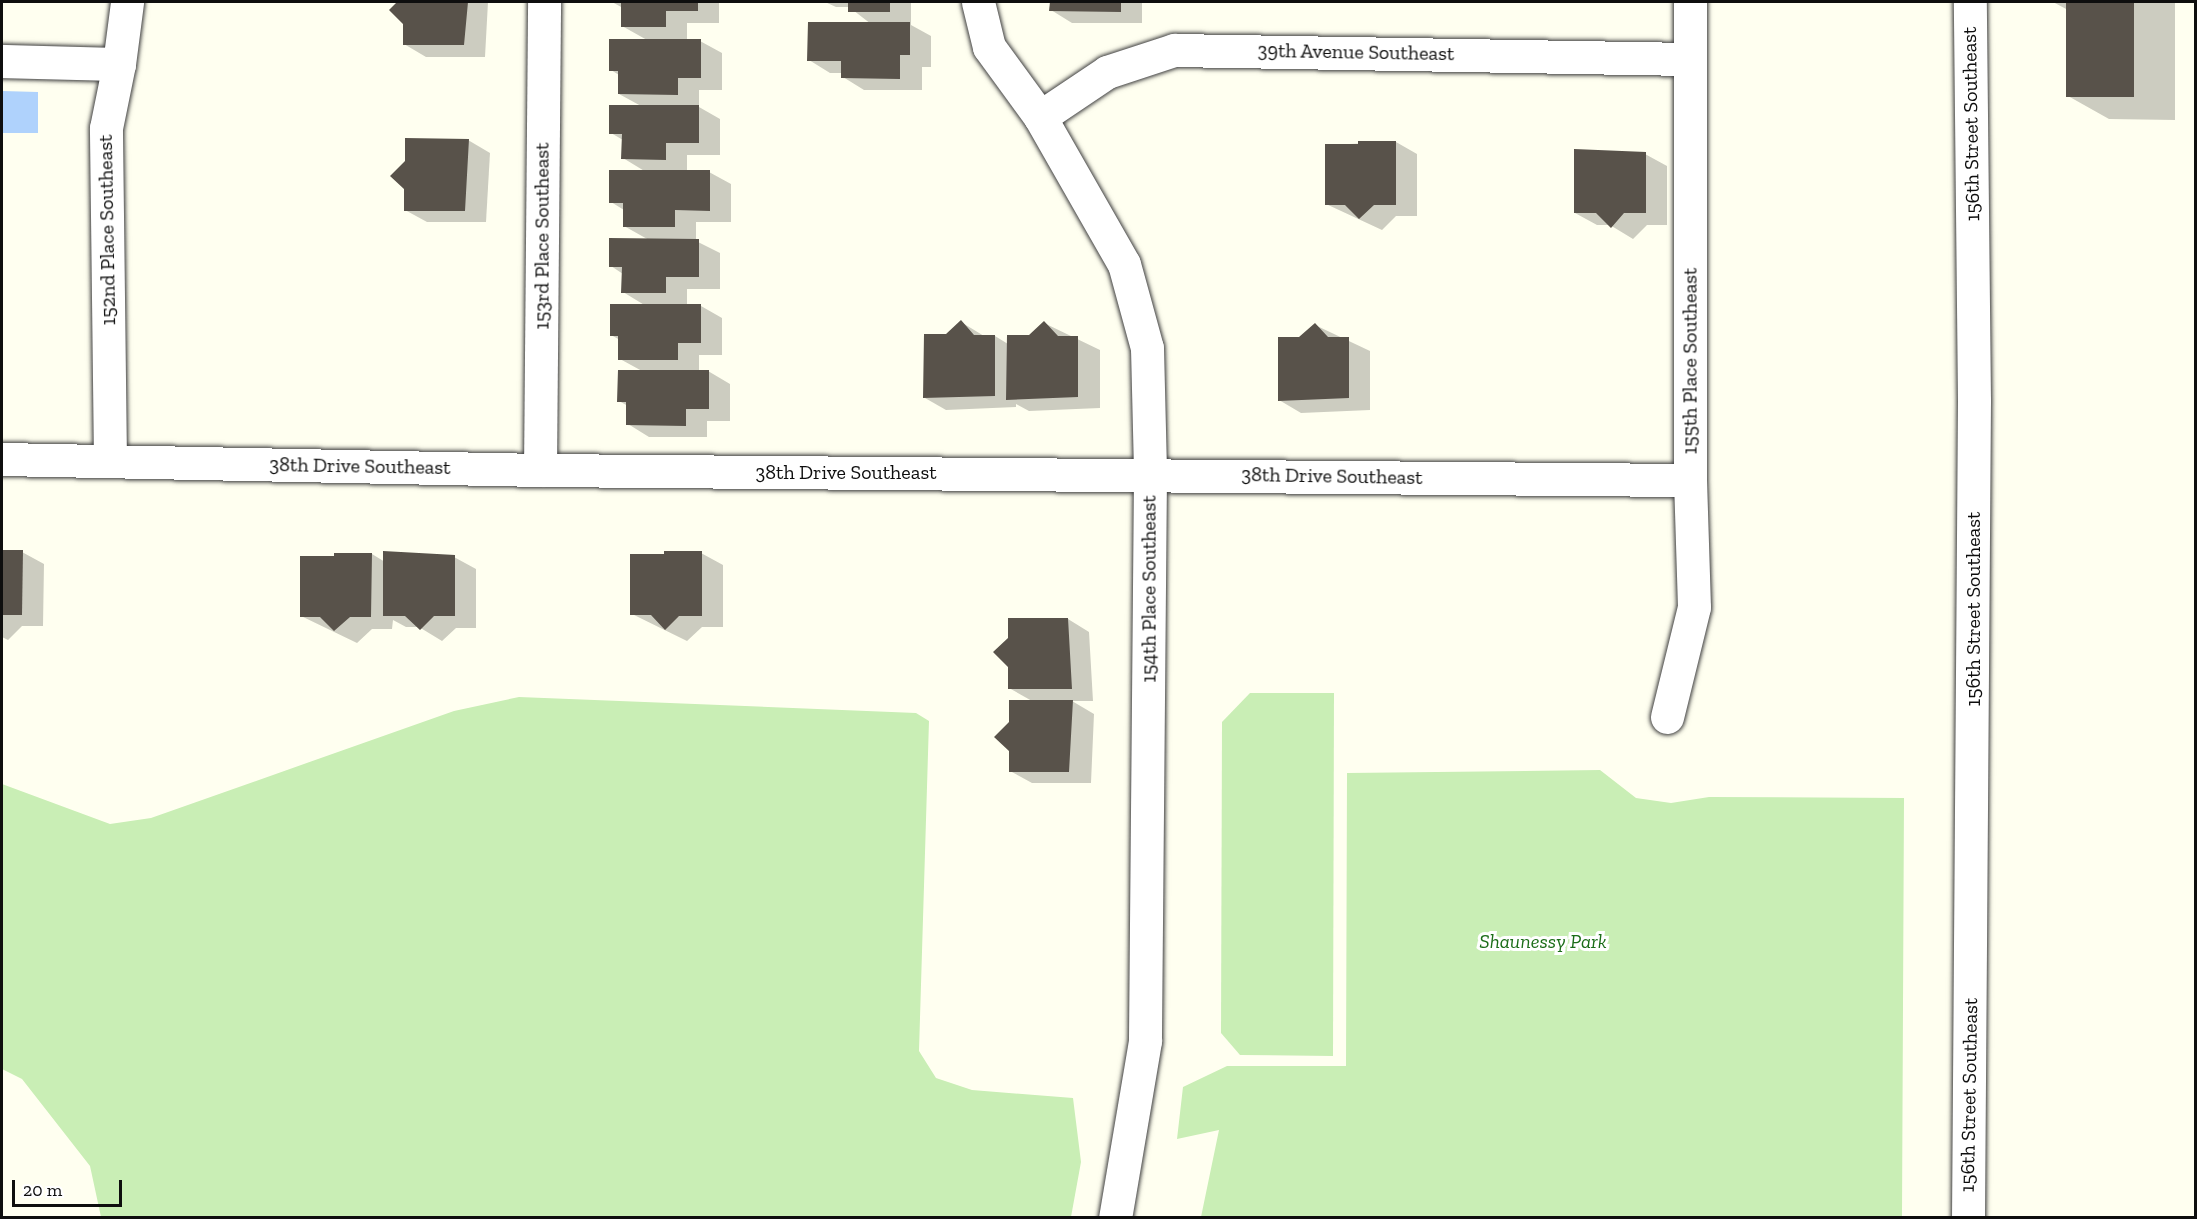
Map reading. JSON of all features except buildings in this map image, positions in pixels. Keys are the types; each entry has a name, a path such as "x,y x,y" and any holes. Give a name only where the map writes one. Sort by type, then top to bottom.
{"street":[{"name":"152nd Place Southeast","path":"110,461 106,128 119,64 127,2"},
{"name":"153rd Place Southeast","path":"540,470 544,2"},
{"name":"154th Place Southeast","path":"978,2 989,47 1040,117 1124,264 1147,348 1150,474 1145,1041 1115,1218"},
{"name":"155th Place Southeast","path":"1667,717 1694,607 1690,480 1690,2"},
{"name":"156th Street Southeast","path":"1968,1218 1974,401 1970,2"},
{"name":"39th Avenue Southeast","path":"1040,117 1107,72 1174,51 1690,59"},
{"path":"2,61 119,64"},
{"name":"38th Drive Southeast","path":"2,459 540,470 1690,480"}],"green space":[{"path":"1250,693 1334,693 1333,1056 1240,1055 1221,1033 1222,722"},
{"path":"519,697 916,713 929,721 919,1051 936,1078 972,1090 1073,1098 1081,1162 1071,1217 101,1217 90,1166 22,1079 2,1069 2,784 110,824 151,818 454,711"},
{"name":"Shaunessy Park","path":"1600,770 1636,798 1671,803 1709,797 1904,798 1902,1217 1201,1217 1219,1130 1177,1139 1183,1087 1227,1066 1346,1066 1347,773"}],"water":[{"path":"2,91 38,92 38,133 2,133"}]}
